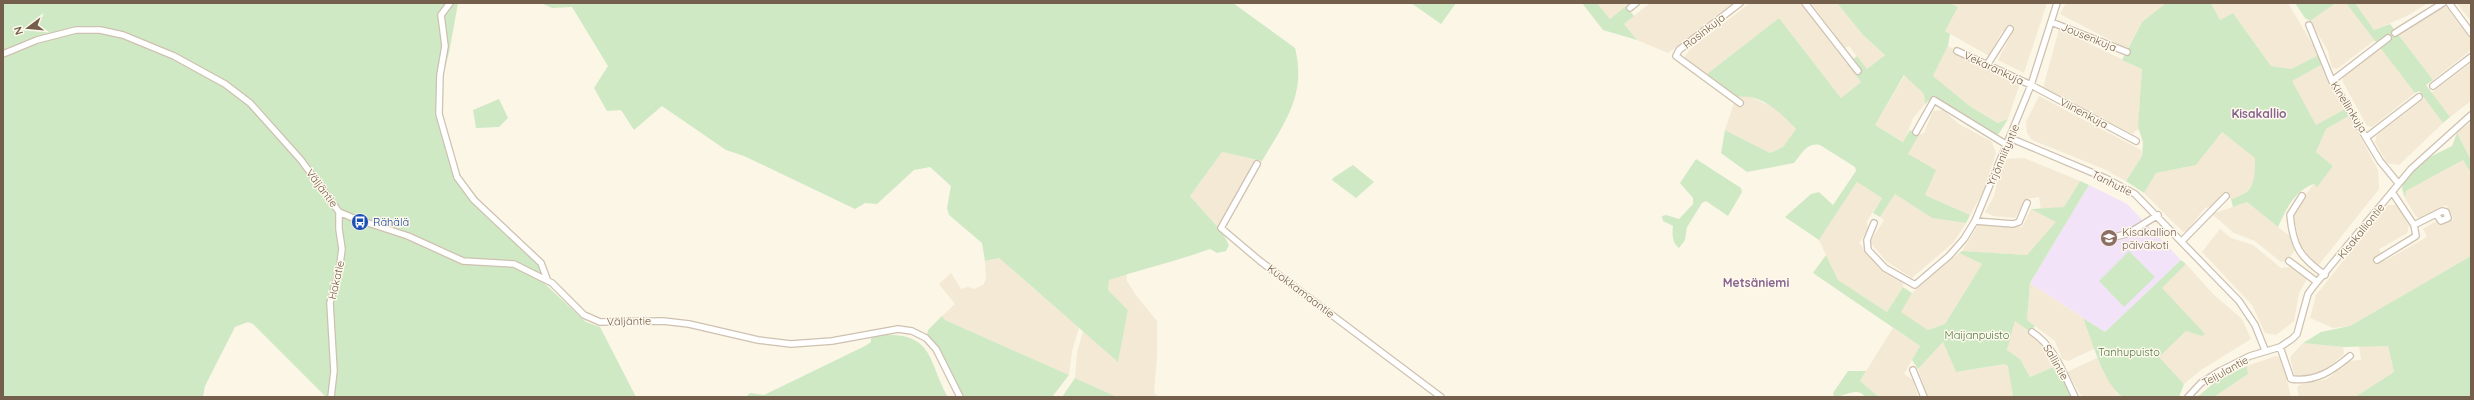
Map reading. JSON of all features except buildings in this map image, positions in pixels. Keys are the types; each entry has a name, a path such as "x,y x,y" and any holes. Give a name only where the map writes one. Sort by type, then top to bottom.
{"street":[{"path":"450,3 441,15 445,46 440,75 439,114 457,177 474,200 541,263 547,279"},
{"path":"1630,8 1636,3"},
{"name":"Rasinkuja","path":"1740,3 1679,50 1676,56 1740,102"},
{"path":"1805,3 1858,70"},
{"name":"Yrjönniityntie","path":"1874,223 1867,240 1868,250 1885,268 1915,285 1949,256 1964,239 1976,221 2031,85 2057,3"},
{"path":"2395,33 2443,3"},
{"path":"2449,3 2471,33"},
{"name":"Jousenkuja","path":"2051,22 2127,52"},
{"name":"Kinellinkuja","path":"2309,25 2332,80 2380,161 2398,183"},
{"path":"1987,65 2010,29"},
{"name":"Väljäntie","path":"3,54 57,34 76,30 100,30 123,34 174,56 225,84 250,103 278,132 339,212 408,236 463,261 514,264 547,279 584,315 600,322 663,321 689,324 758,340 791,344 832,341 898,329 912,332 926,338 936,349 960,397"},
{"path":"2332,80 2388,38"},
{"name":"Vekarankuja","path":"1957,51 2031,85"},
{"path":"2433,86 2471,57"},
{"name":"Viinenkuja","path":"2031,85 2136,141"},
{"path":"2367,137 2420,98"},
{"path":"1916,132 1934,100 2007,145"},
{"name":"Kisakalliontie","path":"2265,350 2280,347 2297,334 2308,294 2317,282 2325,275 2398,183 2431,148 2471,115"},
{"name":"Tanhutie","path":"2010,138 2118,184 2135,194 2158,215 2239,301 2255,325 2265,350"},
{"name":"Kuokkamaantie","path":"1257,164 1221,228 1440,397"},
{"path":"2377,260 2413,239 2416,230 2392,192"},
{"path":"2182,241 2226,196"},
{"path":"2302,196 2290,215 2295,242 2299,253 2308,263 2325,275"},
{"path":"1976,221 2013,224 2019,222 2028,203"},
{"name":"Hakatie","path":"331,397 334,371 330,303 339,271 342,249 338,229 339,212"},
{"path":"2414,225 2436,214"},
{"path":"2114,238 2129,233 2158,215"},
{"path":"2289,261 2317,282"},
{"name":"Sallintie","path":"2032,332 2041,337 2053,352 2075,397"},
{"path":"2280,347 2291,379 2308,380 2321,376 2350,356"},
{"name":"Teijulantie","path":"2188,397 2201,383 2220,371 2265,350"},
{"path":"1913,370 1924,397"}],"shaded area":[{"path":"1597,3 1630,3 1610,19"},
{"path":"1650,3 1734,3 1668,53 1637,40 1624,24"},
{"path":"1750,3 1801,3 1861,82 1841,98 1779,18 1707,74 1684,58 1689,50"},
{"path":"1811,3 1837,3 1863,35 1885,55 1867,69 1849,46 1845,48"},
{"path":"1950,3 2047,3 2024,73 1998,60 2011,35 2002,31 1989,56 1945,31 1958,7"},
{"path":"2066,3 2166,3 2142,22 2127,49 2060,14"},
{"path":"2211,3 2288,3 2319,55 2291,69 2271,66 2233,13 2220,20"},
{"path":"2336,3 2346,3 2375,40 2337,69 2332,68 2328,51 2310,21"},
{"path":"2355,3 2428,3 2407,16 2374,30"},
{"path":"2459,3 2471,3 2471,21 2458,5"},
{"path":"2443,7 2449,8 2471,37 2471,50 2433,80 2398,35 2426,13"},
{"path":"2059,29 2142,69 2138,131 2136,130 2133,134 2043,88"},
{"path":"1948,46 2020,83 2008,119 1999,123 1971,107 1933,76"},
{"path":"2381,48 2415,93 2372,127 2367,126 2343,82 2343,77"},
{"path":"2471,63 2471,101 2450,117 2431,93"},
{"path":"2321,65 2345,109 2316,125 2291,81"},
{"path":"1905,75 1924,94 1925,104 1913,118 1904,142 1875,125"},
{"path":"1746,95 1777,109 1796,129 1783,147 1770,153 1725,130 1736,97"},
{"path":"2039,96 2141,150 2142,156 2126,181 2104,169 2032,140 2027,133 2026,122"},
{"path":"2425,98 2443,123 2399,165 2387,163 2375,142 2377,135"},
{"path":"1943,110 1959,124 1992,142 1996,153 1983,192 1970,215 1925,195 1908,154 1919,135 1924,133 1933,111"},
{"path":"2349,116 2378,170 2379,189 2318,266 2303,255 2293,216 2290,214 2314,184 2317,186 2333,166 2316,152 2326,129"},
{"path":"2471,122 2471,160 2457,133"},
{"path":"2222,132 2255,157 2255,181 2243,196 2231,199 2225,194 2217,205 2205,208 2187,231 2183,232 2144,193 2156,173 2196,165"},
{"path":"1222,152 1262,161 1222,232 1190,196"},
{"path":"2024,158 2080,181 2064,207 2041,210 2039,197 2026,199 2015,218 1993,216 1985,212 1994,196 2000,171 2007,159"},
{"path":"2463,160 2471,173 2471,256 2350,326 2333,328 2310,318 2316,295 2388,205 2398,205 2409,226 2407,233 2379,249 2385,261 2427,237 2423,229 2440,219 2443,225 2454,219 2446,205 2421,218 2416,217 2405,198 2406,191"},
{"path":"1857,182 1882,198 1867,221 1868,230 1859,243 1882,269 1903,283 1903,287 1887,312 1838,280 1819,240"},
{"name":"Kisakallion päiväkoti","path":"2089,185 2127,204 2181,260 2105,332 2030,283"},
{"path":"1895,194 1932,218 1966,223 1953,243 1912,278 1886,261 1870,242 1884,220 1880,217"},
{"path":"2247,202 2293,239 2296,249 2286,261 2281,262 2255,241 2234,233 2212,214"},
{"path":"2031,209 2057,222 2027,255 1962,251 1979,224 2022,227"},
{"path":"2220,229 2231,238 2253,245 2281,268 2291,267 2307,279 2299,293 2294,321 2276,335 2265,333 2252,305 2202,252"},
{"path":"1959,253 1982,264 1945,324 1928,330 1900,312 1912,293"},
{"path":"999,258 1079,328 1072,351 1069,375 945,320 942,316 955,304 939,284 951,273 961,289 968,287 974,289 983,285 986,279 985,261"},
{"path":"2186,264 2214,295 2242,319 2251,339 2201,370 2184,384 2158,357 2186,331 2202,336 2161,288"},
{"path":"1126,273 1127,281 1135,294 1157,321 1157,356 1154,393 1159,397 1117,397 1075,378 1077,353 1083,331 1118,361 1128,310 1108,290 1109,280"},
{"path":"2030,283 2083,318 2096,348 2068,361 2062,359 2055,341 2027,320"},
{"path":"2015,321 2048,346 2056,366 2030,377 2020,359 2007,350"},
{"path":"1893,328 1920,346 1904,374 1913,380 1918,397 1879,397 1860,381"},
{"path":"1943,342 1956,372 2005,364 2009,366 2013,396 1928,397 1918,369"},
{"path":"2303,343 2343,347 2344,354 2323,372 2297,377 2294,374 2290,357"},
{"path":"2359,346 2388,346 2394,372 2355,397 2299,397 2297,388 2299,385 2327,379 2348,361 2361,360"},
{"path":"2276,356 2282,359 2291,397 2214,397 2248,374 2247,366"},
{"path":"2097,358 2117,393 2123,397 2082,397 2067,372"}],"green space":[{"path":"3,3 458,3 449,53 442,79 441,96 443,122 458,173 490,213 535,252 544,283 586,322 600,327 636,397 326,397 253,324 248,322 235,327 205,386 203,397 3,397"},
{"path":"541,3 1233,3 1295,48 1298,65 1298,80 1296,94 1291,108 1262,161 1222,152 1190,196 1222,232 1229,245 1226,251 1217,253 1210,249 1109,280 1108,290 1128,310 1118,362 999,258 985,261 982,243 949,215 947,208 951,186 930,167 914,170 877,204 865,203 855,209 744,156 726,150 662,106 634,130 621,110 607,111 594,88 608,66 572,7 552,8"},
{"path":"1411,3 1456,3 1441,24"},
{"path":"1582,3 1597,3 1610,19 1626,6 1634,16 1624,24 1637,40 1603,30"},
{"path":"1837,3 1950,3 1958,7 1945,31 1950,34 1948,46 1933,76 1971,107 1998,123 2008,119 1998,135 1934,96 1925,104 1924,94 1904,75 1875,125 1903,142 1910,130 1919,135 1908,154 1936,170 1925,195 1970,215 1966,223 1932,218 1895,194 1880,217 1873,213 1882,198 1857,182 1819,240 1785,217 1811,194 1819,192 1833,205 1856,171 1855,167 1820,145 1812,145 1805,149 1794,163 1747,172 1721,153 1725,130 1770,153 1783,147 1796,129 1777,110 1769,105 1754,98 1736,97 1707,74 1779,18 1841,98 1861,82 1847,64 1857,56 1867,69 1885,55 1863,35"},
{"path":"2166,3 2211,3 2220,20 2233,13 2271,66 2291,69 2319,55 2321,65 2292,81 2316,125 2345,109 2349,116 2326,129 2316,152 2333,166 2317,187 2314,184 2296,195 2278,227 2247,202 2233,207 2231,199 2245,193 2252,184 2255,173 2255,158 2222,132 2196,165 2156,173 2144,193 2126,181 2142,156 2143,142 2138,127 2142,69 2122,60 2142,22"},
{"path":"2295,3 2336,3 2310,21 2305,18"},
{"path":"2346,3 2355,3 2374,30 2390,24 2433,80 2426,85 2450,117 2443,123 2419,91 2415,93"},
{"path":"499,99 508,118 499,127 476,128 473,110"},
{"path":"2457,133 2471,160 2471,173 2463,160 2406,191 2405,198 2402,189 2403,181 2424,160 2452,146"},
{"path":"1696,159 1741,188 1742,192 1728,216 1706,201 1702,203 1687,227 1685,240 1679,248 1674,241 1673,226 1663,221 1662,216 1666,215 1679,219 1693,204 1693,198 1680,183"},
{"path":"1353,165 1374,182 1356,198 1332,180"},
{"name":"Maijanpuisto","path":"2080,181 2089,185 2030,283 2027,320 2035,326 2030,332 2015,321 2007,350 2020,359 2030,377 2056,366 2073,397 2010,397 2013,396 2008,366 2005,364 1956,372 1943,342 1918,369 1912,360 1920,346 1813,273 1826,255 1838,280 1887,312 1903,287 1912,293 1901,312 1928,330 1945,324 1982,264 1959,253 1962,251 2027,255 2056,222 2031,209 2064,207"},
{"path":"2129,251 2155,277 2124,307 2099,281"},
{"path":"2471,256 2471,397 2355,397 2394,372 2388,346 2343,347 2303,343 2321,332 2350,326"},
{"name":"Tanhupuisto","path":"2181,260 2186,264 2162,288 2205,334 2202,336 2186,331 2159,357 2184,384 2179,397 2123,397 2116,391 2104,372 2083,318 2105,332"},
{"path":"942,316 945,320 1069,375 1052,397 963,397 933,342 927,335 928,330"},
{"path":"887,335 902,336 914,340 922,345 933,363 948,397 746,397 750,393 764,395 865,346 871,342 871,337"},
{"path":"2247,366 2248,374 2214,397 2197,397 2220,378"},
{"path":"1848,371 1866,371 1860,381 1879,397 1865,397 1858,392 1855,392 1834,397 1833,393"},
{"path":"1075,378 1117,397 1062,397"}],"place":[{"name":"Rähälä","path":"360,222"},
{"name":"Kisakallion päiväkoti","path":"2109,238"}],"district":[{"name":"Kisakallio","path":"2259,113"},
{"name":"Metsäniemi","path":"1756,282"}]}
